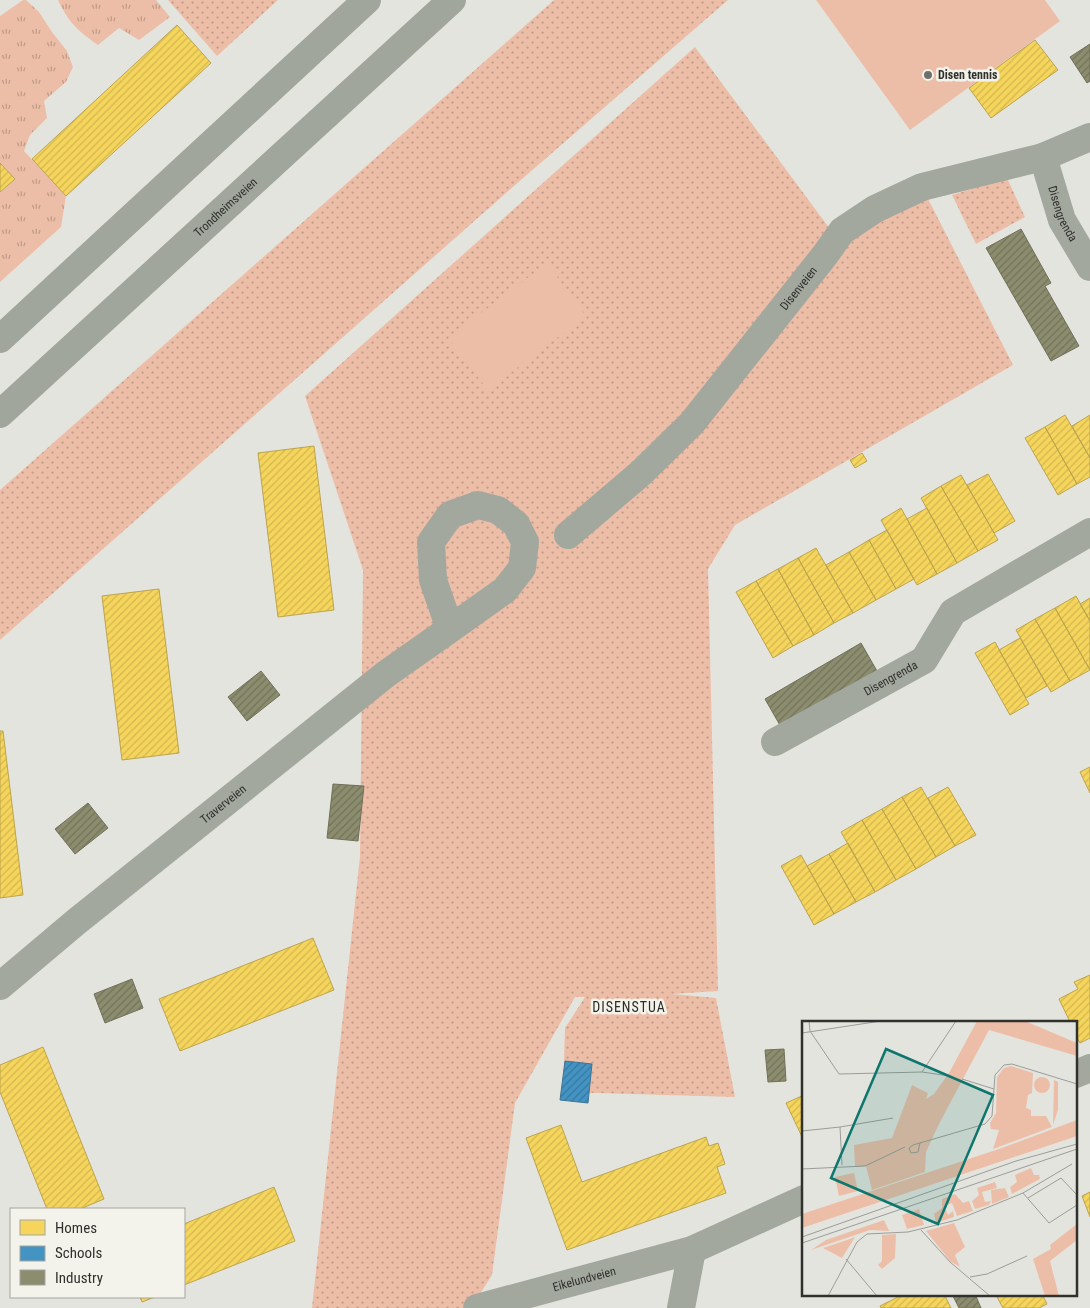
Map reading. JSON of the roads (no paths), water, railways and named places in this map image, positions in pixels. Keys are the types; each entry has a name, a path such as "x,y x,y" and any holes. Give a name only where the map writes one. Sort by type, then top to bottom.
{"highway":[{"path":"0,339 367,0"},
{"name":"Trondheimsveien","path":"0,414 452,0"}],"street":[{"name":"Disenveien","path":"568,535 641,473 692,423 842,232 876,209 922,187 1043,157 1090,137"},
{"name":"Disengrenda","path":"1043,157 1062,220 1090,267"},
{"name":"Disengrenda","path":"775,742 924,660 954,612 1090,532"},
{"name":"Traverveien","path":"0,986 386,674 450,629"},
{"path":"1078,1073 1090,1068"},
{"name":"Eikelundveien","path":"477,1308 692,1250 802,1200"},
{"path":"681,1308 692,1250"}],"place":[{"name":"Disen tennis","path":"928,75"}],"district":[{"name":"DISENSTUA","path":"629,1007"}]}
